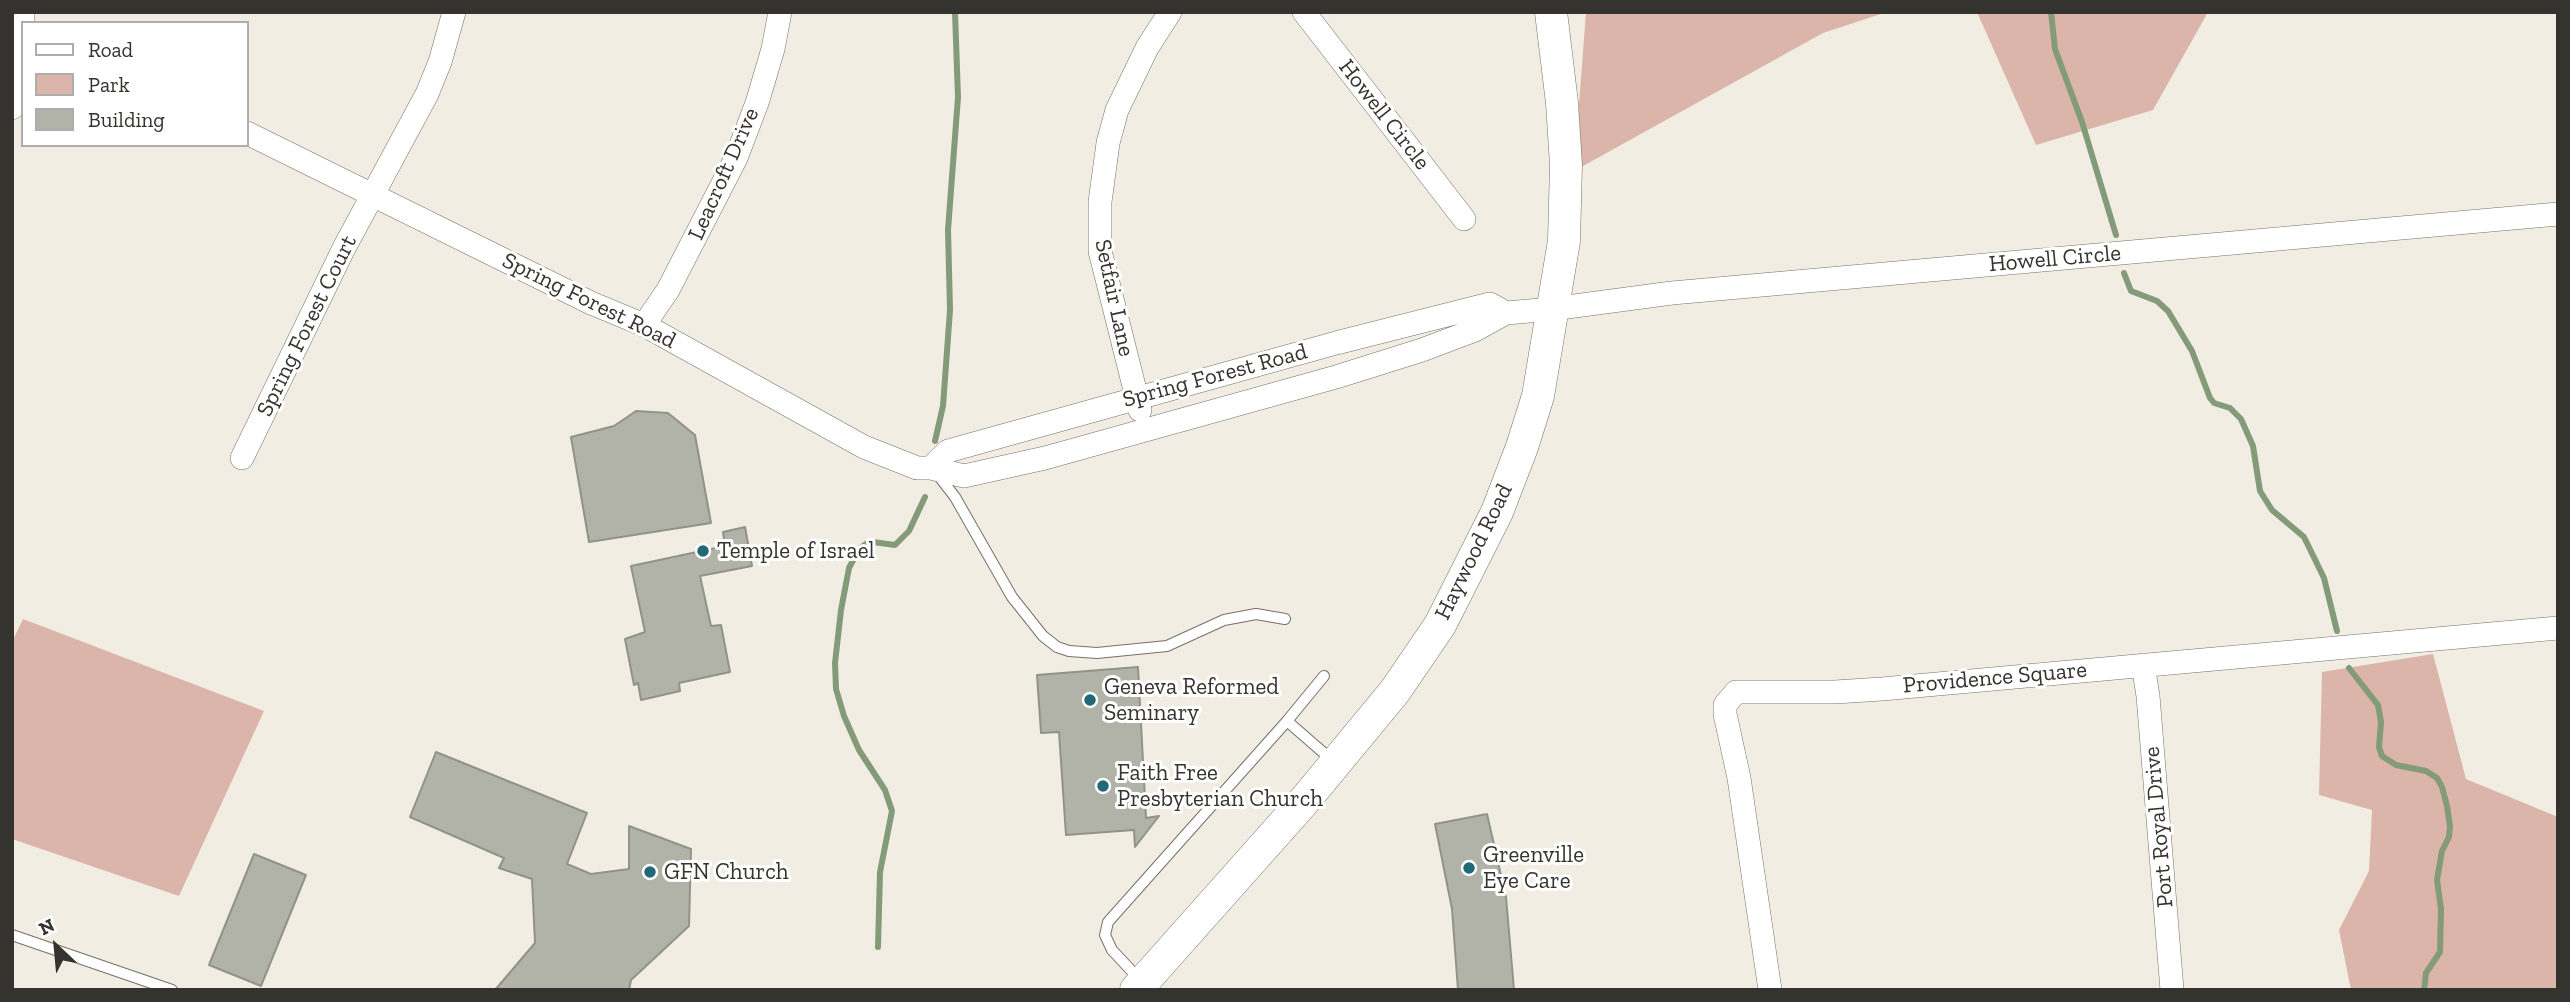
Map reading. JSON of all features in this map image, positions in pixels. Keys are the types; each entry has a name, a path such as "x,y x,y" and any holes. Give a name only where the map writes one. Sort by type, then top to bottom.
{"main road":[{"name":"Haywood Road","path":"1140,986 1336,764 1395,691 1440,625 1479,551 1507,486 1538,396 1564,241 1566,165 1551,12"}],"street":[{"name":"Spring Forest Court","path":"242,458 344,248 427,94 440,62 454,12"},
{"name":"Leacroft Drive","path":"645,325 668,290 736,158 773,50 780,12"},
{"name":"Setfair Lane","path":"1145,430 1100,251 1100,202 1108,143 1117,110 1147,48 1170,12"},
{"name":"Howell Circle","path":"1304,12 1464,219"},
{"path":"12,108 21,37"},
{"name":"Spring Forest Road","path":"248,134 591,303 645,325 864,447 917,468 930,468 964,476 993,472 1323,381 1422,350 1475,330 1506,313 1552,309"},
{"name":"Howell Circle","path":"1552,309 1672,293 2558,214"},
{"name":"Spring Forest Road","path":"930,468 948,451 1137,397 1490,304 1506,313"},
{"name":"Providence Square","path":"1770,990 1739,778 1725,714 1725,705 1735,692 1882,689 2558,628"},
{"name":"Port Royal Drive","path":"2143,665 2148,696 2172,990"}],"lane":[{"path":"930,468 948,485 955,496 1012,597 1043,636 1057,646 1069,651 1097,653 1167,646 1224,620 1256,614 1285,619"},
{"path":"1140,986 1112,950 1105,935 1108,922 1324,676"},
{"path":"1287,721 1336,764"},
{"path":"12,935 172,990"}],"green space":[{"path":"1586,12 1887,12 1823,33 1574,171"},
{"path":"1977,12 2208,12 2153,110 2036,145"},
{"path":"23,619 264,711 179,896 12,839 12,642"},
{"path":"2433,654 2466,779 2558,817 2558,990 2351,990 2339,930 2369,871 2372,810 2319,795 2322,672"}],"building":[{"path":"636,411 668,413 695,435 711,523 589,542 571,437 614,426"},
{"path":"745,527 752,566 700,576 711,626 721,625 730,672 679,683 680,691 641,700 638,683 634,685 625,639 645,632 631,566 725,546 723,532"},
{"path":"1138,667 1146,818 1159,816 1135,847 1134,830 1066,835 1059,732 1041,733 1037,675"},
{"name":"GFN Church","path":"436,752 587,813 567,864 591,874 629,869 629,826 691,849 689,926 631,980 629,990 495,990 535,943 532,879 499,868 504,858 410,817"},
{"path":"1487,814 1506,897 1514,990 1458,990 1452,909 1435,824"},
{"path":"254,854 306,875 261,986 209,965"}],"waterway":[{"path":"935,441 943,406 950,310 948,230 958,97 955,12"},
{"path":"2051,12 2055,49 2082,122 2116,235"},
{"path":"2124,273 2131,291 2157,301 2168,311 2192,351 2214,403 2230,408 2241,419 2253,446 2260,491 2272,510 2304,537 2324,578 2337,631"},
{"path":"878,947 880,872 892,811 885,790 859,750 844,716 836,689 835,663 849,568 859,549 873,542 895,545 909,531 925,497"},
{"path":"2349,668 2378,705 2381,722 2379,747 2382,756 2396,765 2426,771 2437,778 2447,806 2449,837 2442,851 2437,880 2441,909 2440,952 2426,973 2424,990"}],"place":[{"name":"Temple of Israel","path":"703,551"},
{"name":"Geneva Reformed Seminary","path":"1090,700"},
{"name":"Faith Free Presbyterian Church","path":"1103,786"},
{"name":"Greenville Eye Care","path":"1469,868"},
{"name":"GFN Church","path":"650,872"}]}
